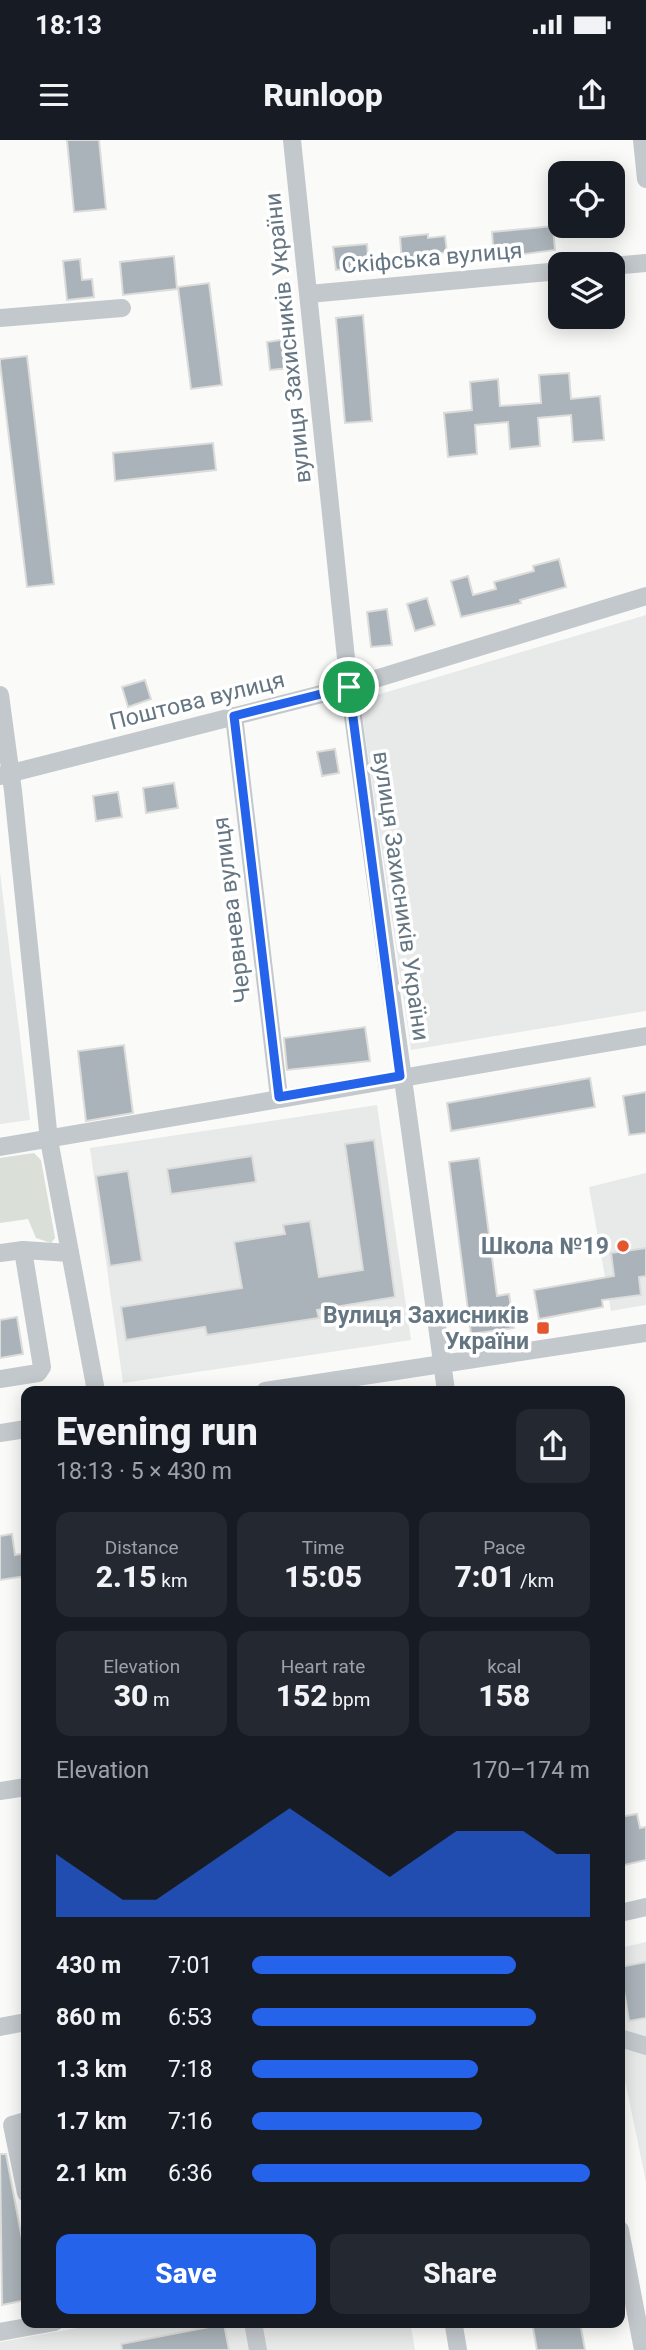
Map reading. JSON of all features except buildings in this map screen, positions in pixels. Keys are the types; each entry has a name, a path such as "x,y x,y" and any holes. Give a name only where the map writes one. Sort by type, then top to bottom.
{"street":[{"name":"вулиця Захисників України","path":"292,140 349,687 400,1076 445,1386"},
{"path":"642,140 646,179"},
{"path":"625,265 646,263"},
{"name":"Скіфська вулиця","path":"309,294 548,272"},
{"path":"0,318 121,308"},
{"name":"Поштова вулиця","path":"6,775 349,687 646,596"},
{"path":"0,695 6,775 49,1140 95,1386"},
{"name":"Червнева вулиця","path":"234,716 279,1097"},
{"path":"0,1147 400,1076 646,1036"},
{"path":"0,1253 23,1250 70,1253"},
{"path":"0,1379 38,1373 42,1367 23,1250"},
{"path":"298,1386 646,1333"},
{"path":"0,1433 21,1430"},
{"path":"0,1791 21,1788"},
{"path":"625,1912 646,1908"},
{"path":"0,2027 21,2023"},
{"path":"625,2040 646,2046"},
{"path":"21,2122 12,2125 21,2169"},
{"path":"625,2256 643,2350"},
{"path":"0,2332 22,2328"},
{"path":"254,2328 258,2350"},
{"path":"454,2328 458,2350"}],"shaded area":[{"path":"646,615 646,1011 411,1050 360,700"},
{"path":"0,872 30,1120 0,1124"},
{"path":"377,1105 411,1340 123,1383 90,1148"},
{"path":"34,1153 41,1160 55,1238 51,1243 36,1238 28,1219 0,1223 0,1158"},
{"name":"Школа №19","path":"646,1173 646,1305 611,1311 589,1187"},
{"path":"646,1942 646,2182 625,2080 625,1947"},
{"path":"78,2328 246,2328 250,2350 0,2350 0,2342"},
{"path":"263,2328 411,2328 415,2350 267,2350"}],"place":[{"name":"Школа №19","path":"623,1246"},
{"name":"Вулиця Захисників України","path":"543,1328"}],"route":[{"path":"349,687 400,1076 279,1097 234,716 349,687"}]}
